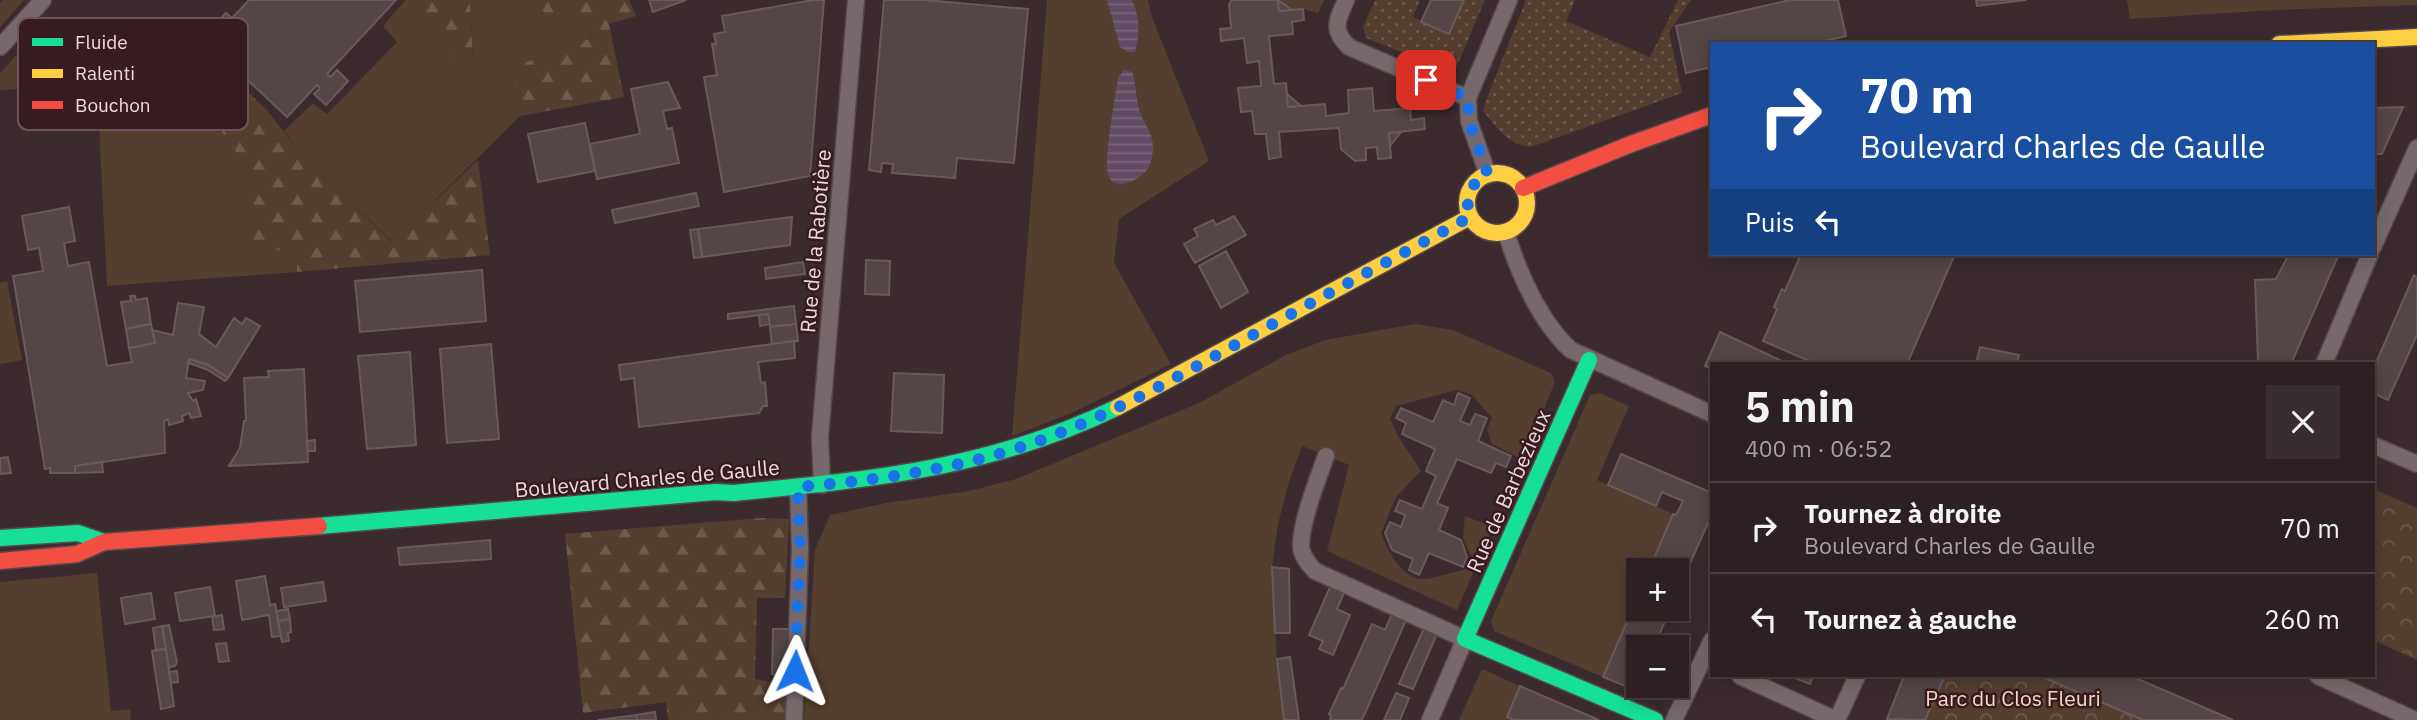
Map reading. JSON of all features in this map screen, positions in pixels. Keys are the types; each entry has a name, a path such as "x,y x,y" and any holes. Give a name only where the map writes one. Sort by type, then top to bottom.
{"main road":[{"path":"2318,42 2417,37"},
{"path":"1523,188 1630,144 1710,117"},
{"path":"1497,173 1510,176 1523,188 1528,205 1525,217 1517,226 1506,232 1488,232 1479,228 1470,217 1467,205 1471,189 1478,180 1497,173"},
{"name":"Boulevard Charles de Gaulle","path":"0,561 77,554 104,542 822,485 887,478 957,464 1002,453 1091,421 1154,391 1470,217"},
{"name":"Rue de Barbezieux","path":"1465,639 1589,360"},
{"name":"Boulevard Charles de Gaulle","path":"0,538 78,533 104,542"},
{"path":"1465,639 1655,720"}],"street":[{"path":"27,18 43,0"},
{"name":"Rue de la Rabotière","path":"822,485 820,437 856,0"},
{"path":"1346,0 1336,23 1339,37 1349,47 1468,98"},
{"path":"1488,175 1469,121 1468,98 1509,0"},
{"path":"0,47 18,27"},
{"path":"2375,242 2417,148"},
{"path":"1506,232 1511,249 1543,318 1555,336 1571,350 1589,360 1710,413"},
{"path":"2325,362 2369,256"},
{"path":"2375,446 2417,464"},
{"path":"1326,456 1313,491 1303,534 1301,548 1306,561 1315,571 1465,639 1430,720"},
{"path":"794,720 800,549 798,487"},
{"path":"1674,720 1707,662"},
{"path":"1742,677 1837,720 1857,677"},
{"path":"2320,677 2415,720"}],"green space":[{"path":"3,0 24,0 0,27 0,3"},
{"path":"405,0 470,0 473,59 460,65"},
{"path":"470,0 536,0 547,16 585,23 592,39 526,62 512,85 520,116 393,242 309,164 284,131 313,103 327,114 397,42 383,26 404,2 461,64 473,59"},
{"path":"536,0 629,0 636,16 609,24 624,97 520,116 512,85 526,62 592,38 585,23 546,16"},
{"path":"1047,0 1148,0 1152,17 1209,161 1119,219 1114,263 1171,364 1074,412 1012,436"},
{"path":"1278,0 1324,0 1318,13 1303,9 1292,10"},
{"path":"1375,0 1420,0 1413,17 1449,34 1464,0 1485,0 1456,68 1448,71 1366,38 1363,27"},
{"path":"1526,0 1575,0 1566,21 1650,57 1678,0 1691,0 1669,32 1682,93 1531,147 1515,143 1498,130 1483,111"},
{"path":"2127,0 2417,0 2417,5 2130,19"},
{"path":"18,54 18,89 0,90 0,73"},
{"path":"248,92 266,109 309,164 392,242 478,160 490,255 297,272 297,253 267,249 251,240 248,224 253,202 250,178 241,159 221,130 248,130"},
{"path":"99,130 220,130 246,167 252,184 253,202 248,224 267,249 297,253 297,272 107,286"},
{"path":"7,281 22,360 0,364 0,283"},
{"path":"1415,324 1453,330 1551,373 1555,382 1523,460 1492,444 1487,429 1492,418 1472,395 1457,390 1396,406 1390,419 1421,471 1396,497 1381,533 1400,567 1420,579 1464,570 1472,558 1463,538 1465,516 1493,527 1457,610 1327,551 1349,465 1302,446 1278,524 1272,567 1277,659 1284,720 804,720 815,550 830,515 886,503 969,491 1016,479 1199,403 1286,355 1325,340"},
{"path":"1599,393 1629,406 1597,480 1673,514 1654,558 1626,558 1627,621 1603,677 1494,631 1491,621 1590,395"},
{"path":"2375,490 2417,508 2417,660 2375,641"},
{"path":"761,518 789,519 785,598 757,598 755,679 787,685 785,720 668,720 666,702 583,713 565,534"},
{"path":"97,573 111,711 130,709 131,720 0,720 0,582"},
{"path":"1482,669 1520,686 1507,717 1514,720 1459,720"},
{"name":"Parc du Clos Fleuri","path":"1945,677 2042,677 2143,720 1925,720"}],"shaded area":[{"path":"1107,0 1132,0 1138,26 1135,52 1128,52 1120,47"},
{"path":"1124,70 1132,72 1139,109 1150,133 1153,149 1150,165 1142,175 1129,183 1116,184 1108,174 1107,166 1118,78"}],"building":[{"path":"249,0 396,0 327,74 330,77 337,70 348,81 326,105 314,94 320,88 317,85 287,117 248,80 248,18 232,18"},
{"path":"649,0 686,0 653,12"},
{"path":"824,0 810,176 724,192 704,77 717,75 712,44 716,44 714,34 725,32 722,16"},
{"path":"884,0 924,0 1028,9 1014,163 957,158 955,178 892,173 893,164 882,163 881,172 869,170"},
{"path":"1232,0 1278,0 1279,11 1303,9 1304,20 1292,22 1293,34 1269,36 1274,84 1286,83 1288,107 1325,104 1326,116 1349,113 1348,90 1372,88 1374,111 1410,108 1411,120 1424,118 1425,129 1389,133 1391,158 1378,159 1377,147 1366,148 1366,160 1355,161 1341,149 1339,128 1279,132 1281,157 1269,159 1266,134 1255,134 1252,111 1241,112 1238,88 1261,86 1259,61 1247,63 1244,38 1221,41 1220,29 1231,28 1229,4"},
{"path":"1278,0 1292,10 1279,11"},
{"path":"1431,0 1464,0 1449,34 1421,22"},
{"path":"1790,0 1838,0 1846,36 1821,42 1710,42 1710,67 1686,73 1676,26"},
{"path":"1976,0 2026,0 1977,6"},
{"path":"668,82 680,108 663,111 667,129 672,128 679,163 597,179 590,144 640,134 631,89"},
{"path":"1287,94 1301,106 1288,107"},
{"path":"2403,107 2382,154 2375,154 2375,108"},
{"path":"585,123 595,171 538,182 528,134"},
{"path":"1401,132 1390,146 1389,133"},
{"path":"696,193 699,206 615,223 612,210"},
{"path":"69,207 75,241 64,243 68,266 89,262 107,366 132,362 129,348 155,343 152,330 173,335 178,303 204,307 199,334 216,347 234,318 242,324 246,318 260,326 228,378 208,365 189,359 186,378 205,381 203,390 188,393 193,401 196,399 201,416 191,418 189,413 182,416 183,421 169,425 168,419 164,421 165,453 75,466 75,473 50,473 50,468 45,469 13,276 43,271 39,248 28,250 22,216"},
{"path":"1234,216 1246,235 1195,263 1184,244 1198,236 1194,229 1213,220 1216,225"},
{"path":"792,217 790,245 702,257 698,229"},
{"path":"698,229 702,257 694,258 690,230"},
{"path":"1226,251 1248,292 1221,308 1199,266"},
{"path":"1800,256 1954,256 1908,362 1811,362 1763,341 1777,309 1774,307 1782,289 1785,291"},
{"path":"2288,256 2338,256 2292,362 2258,361 2255,280 2276,279"},
{"path":"866,260 890,261 889,295 865,294"},
{"path":"803,262 805,274 766,279 765,268"},
{"path":"482,270 486,321 360,332 355,281"},
{"path":"2414,275 2417,277 2417,335 2388,400 2375,394 2375,365"},
{"path":"130,296 135,296 136,300 147,298 151,324 126,329 121,302 131,301"},
{"path":"794,306 796,324 770,327 768,314 728,319 728,314"},
{"path":"768,314 770,324 760,326 759,315"},
{"path":"151,324 155,343 129,348 126,329"},
{"path":"796,324 798,341 772,344 770,327"},
{"path":"1720,332 1784,362 1710,362 1710,368 1705,366"},
{"path":"794,341 795,358 758,362 761,383 765,382 767,406 763,406 759,413 639,427 634,378 621,380 619,365"},
{"path":"491,344 499,439 447,443 440,349"},
{"path":"1980,347 2019,355 2017,362 1976,362"},
{"path":"410,352 416,445 367,449 358,356"},
{"path":"189,359 208,365 228,378 225,381 208,370 189,363"},
{"path":"304,369 308,462 229,466 240,448 246,421 244,378 269,377 268,371"},
{"path":"894,373 944,375 942,433 891,431"},
{"path":"1458,393 1470,398 1460,421 1470,425 1475,414 1487,418 1478,441 1511,456 1506,467 1496,463 1491,473 1457,459 1437,503 1448,508 1439,530 1461,540 1467,557 1463,567 1429,553 1419,575 1409,570 1413,559 1392,550 1385,533 1390,522 1401,527 1405,515 1395,511 1400,500 1422,509 1436,476 1426,471 1435,449 1402,434 1406,423 1396,418 1401,408 1433,422 1443,400 1454,405"},
{"path":"315,440 315,451 308,451 307,441"},
{"path":"1621,454 1710,492 1710,518 1689,566 1689,558 1654,558 1673,514 1676,515 1683,501 1662,492 1656,506 1608,485"},
{"path":"8,457 11,473 0,474 0,458"},
{"path":"102,462 103,472 75,473 75,466"},
{"path":"490,540 491,559 400,565 398,548"},
{"path":"1272,567 1289,569 1290,633 1275,633"},
{"path":"265,576 270,605 275,604 281,636 272,637 269,615 242,620 236,581"},
{"path":"323,582 326,601 284,607 281,588"},
{"path":"210,587 215,616 180,621 175,593"},
{"path":"1330,587 1344,593 1337,609 1350,615 1333,655 1319,649 1323,641 1309,635"},
{"path":"151,593 155,619 125,624 121,598"},
{"path":"288,609 290,619 278,621 277,611"},
{"path":"1392,614 1406,620 1362,720 1330,720 1329,714 1372,624 1385,630"},
{"path":"222,615 224,629 214,630 212,617"},
{"path":"290,619 289,641 282,642 278,621"},
{"path":"1627,621 1665,621 1659,635 1626,635 1626,686 1603,677"},
{"path":"169,625 177,662 175,666 168,667 162,626"},
{"path":"162,626 166,649 156,650 153,628"},
{"path":"1424,628 1437,634 1413,689 1399,684"},
{"path":"773,629 790,629 787,675 772,674"},
{"path":"226,643 229,661 219,662 216,644"},
{"path":"166,649 174,706 161,709 152,651"},
{"path":"1290,657 1299,720 1284,720 1277,659"},
{"path":"177,671 178,682 171,683 169,672"},
{"path":"1792,677 1813,677 1810,684"},
{"path":"1904,677 1945,677 1925,720 1887,719"},
{"path":"2042,677 2133,677 2233,720 2143,720"},
{"path":"1520,686 1599,720 1514,720 1507,717"},
{"path":"1396,693 1409,698 1400,720 1384,720"},
{"path":"655,712 656,720 637,720 636,715"},
{"path":"636,715 637,720 598,720"}],"traffic: fast":[{"path":"1589,360 1465,639 1655,720"},
{"path":"319,526 715,492 734,493 883,476 977,458 1024,445 1118,407"},
{"path":"0,538 78,533 104,542"}],"traffic: slow":[{"path":"2318,42 2417,37"},
{"path":"1491,173 1503,173 1522,186 1527,203 1525,215 1514,228 1503,233 1491,233 1472,220 1467,209 1467,197 1480,178 1491,173"},
{"path":"1118,407 1470,217"}],"traffic: jam":[{"path":"1523,188 1631,144 1710,116"},
{"path":"0,561 77,554 104,542 319,526"}],"route":[{"path":"795,671 800,549 798,487 887,478 957,464 1040,441 1091,421 1154,391 1470,217 1467,200 1471,189 1478,180 1488,175 1469,121 1468,98 1426,80"}]}
